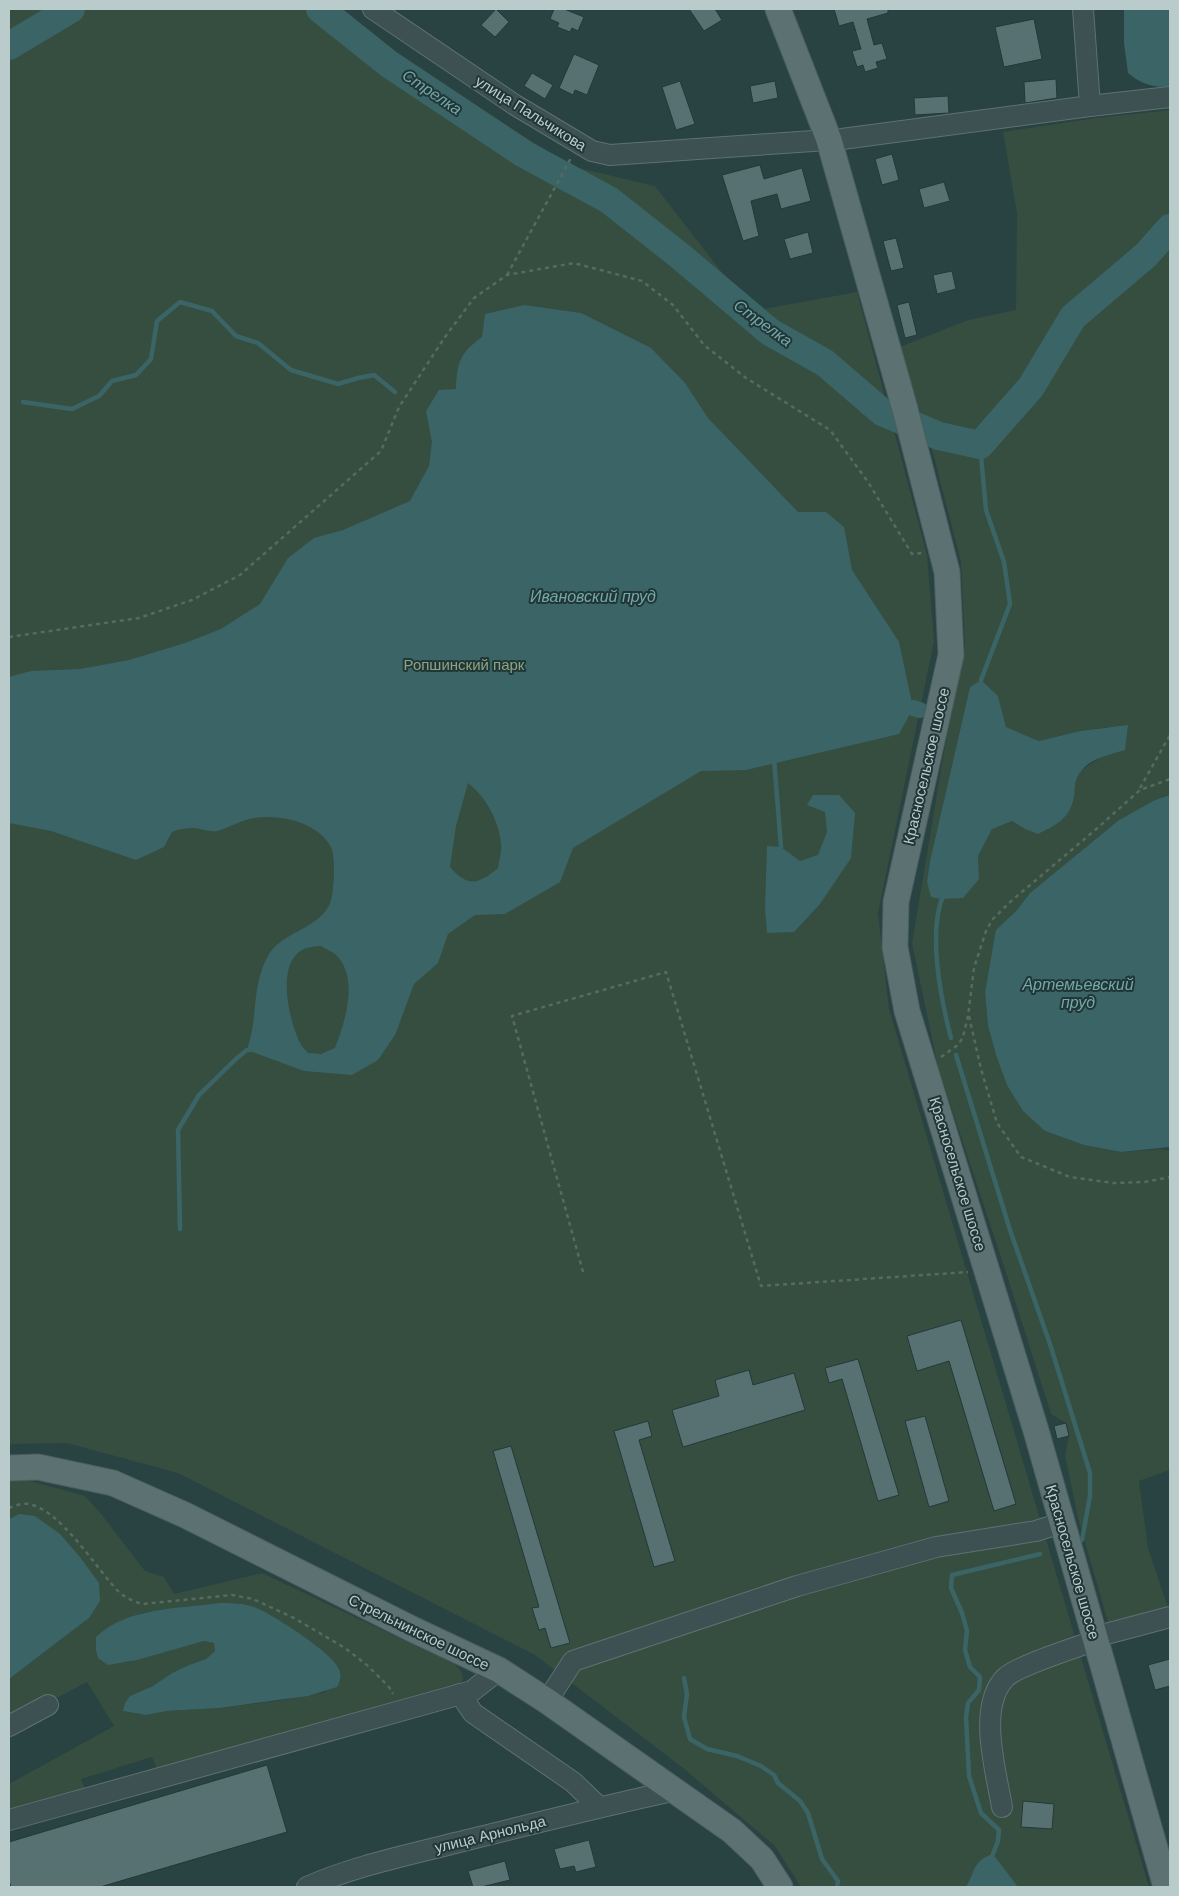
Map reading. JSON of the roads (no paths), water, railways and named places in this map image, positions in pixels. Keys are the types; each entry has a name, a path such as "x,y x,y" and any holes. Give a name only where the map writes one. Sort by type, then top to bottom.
{"main road":[{"name":"Красносельское шоссе","path":"778,9 829,140 916,449 947,572 950,655 896,902 895,947 907,1011 1037,1434 1166,1887"},
{"name":"Стрельнинское шоссе","path":"9,1468 38,1467 113,1483 185,1515 412,1629 499,1670 677,1790 732,1831 762,1859 780,1887"}],"street":[{"name":"улица Пальчикова","path":"373,9 516,105 592,150 610,156 829,140 1170,97"},
{"path":"1083,9 1090,106"},
{"path":"547,1701 573,1661 807,1583 936,1547 1036,1531 1061,1523"},
{"path":"1002,1807 989,1731 996,1690 1005,1677 1023,1667 1096,1640 1106,1634 1170,1617"},
{"path":"9,1820 472,1691 499,1670"},
{"path":"460,1694 473,1713 573,1782 598,1807"},
{"path":"9,1726 48,1705"},
{"name":"улица Арнольда","path":"306,1887 336,1874 388,1859 598,1807 677,1790"}],"water":[{"path":"1124,9 1170,9 1170,86 1158,87 1148,84 1137,80 1128,73 1124,43"},
{"name":"Ивановский пруд","path":"524,305 581,313 651,348 685,383 708,418 798,512 826,512 844,527 852,570 899,642 913,708 899,734 746,770 701,771 573,848 560,882 505,914 475,915 448,934 438,963 414,984 395,1035 378,1060 352,1075 304,1071 247,1050 253,1027 259,979 269,954 283,940 320,917 327,909 331,900 334,881 334,858 331,847 325,838 306,825 295,821 283,818 260,817 245,820 217,831 194,828 172,832 164,847 136,860 51,831 9,823 9,677 31,671 80,669 129,660 185,643 221,629 260,604 288,558 314,538 343,530 410,501 429,466 432,442 426,411 439,390 456,389 457,372 461,359 464,353 482,337 485,314","holes":["468,783 491,810 498,827 501,847 498,868 485,878 474,881 462,878 450,867 456,826","321,946 335,954 343,964 349,987 346,1013 335,1048 321,1054 308,1053 299,1041 292,1020 287,993 289,967 294,957 304,949"]},
{"path":"981,680 998,696 1006,727 1039,741 1080,731 1128,725 1125,750 1097,759 1083,769 1076,782 1071,808 1064,818 1055,825 1038,834 1012,821 992,829 978,856 979,879 963,898 941,899 931,897 927,882 930,861 970,687"},
{"path":"813,795 839,795 855,813 851,858 820,904 794,932 767,933 765,907 767,846 781,847 800,861 818,855 827,832 825,812 807,805"},
{"name":"Артемьевский пруд","path":"1170,795 1170,1147 1121,1152 1084,1145 1045,1131 1023,1111 1007,1085 988,1026 985,992 996,930 1016,911 1030,893 1119,820 1155,800"},
{"path":"19,1514 35,1516 60,1534 99,1583 100,1601 89,1618 9,1679 9,1519"},
{"path":"219,1603 241,1604 254,1607 301,1634 326,1653 339,1669 340,1681 337,1687 308,1696 220,1708 167,1711 146,1715 123,1711 125,1703 130,1696 153,1686 172,1673 206,1659 215,1651 214,1643 204,1641 137,1660 108,1665 98,1658 96,1637 109,1627 138,1615 170,1608"},
{"path":"993,1854 1018,1887 966,1887 978,1863"}],"waterway":[{"name":"Стрелка","path":"9,46 71,9"},
{"name":"Стрелка","path":"320,9 389,64 524,154 609,200 680,256 770,332 825,363 882,412 939,436 980,445 1031,387 1073,317 1146,255 1170,228"},
{"path":"23,402 72,409 99,396 112,381 136,375 151,359 157,321 180,302 212,311 236,336 258,343 291,370 338,384 374,375 395,392"},
{"path":"980,445 986,510 1004,562 1010,604 981,680"},
{"path":"913,708 920,710"},
{"path":"774,759 781,847"},
{"path":"944,894 939,909 936,945 943,1005 951,1038"},
{"path":"180,1229 178,1130 199,1095 237,1058 247,1050 250,1050"},
{"path":"956,1055 1010,1230 1050,1344 1090,1473 1090,1496 1082,1540"},
{"path":"993,1854 998,1841 999,1830 981,1813 969,1776 966,1717 968,1703 979,1690 980,1677 970,1667 965,1650 967,1631 962,1613 951,1588 952,1575 1040,1554"},
{"path":"684,1678 687,1694 684,1717 690,1739 707,1749 737,1756 761,1766 774,1775 778,1783 800,1801 808,1813 822,1859 838,1881 837,1887"}],"park label":[{"name":"Ропшинский парк","path":"464,664"}]}
